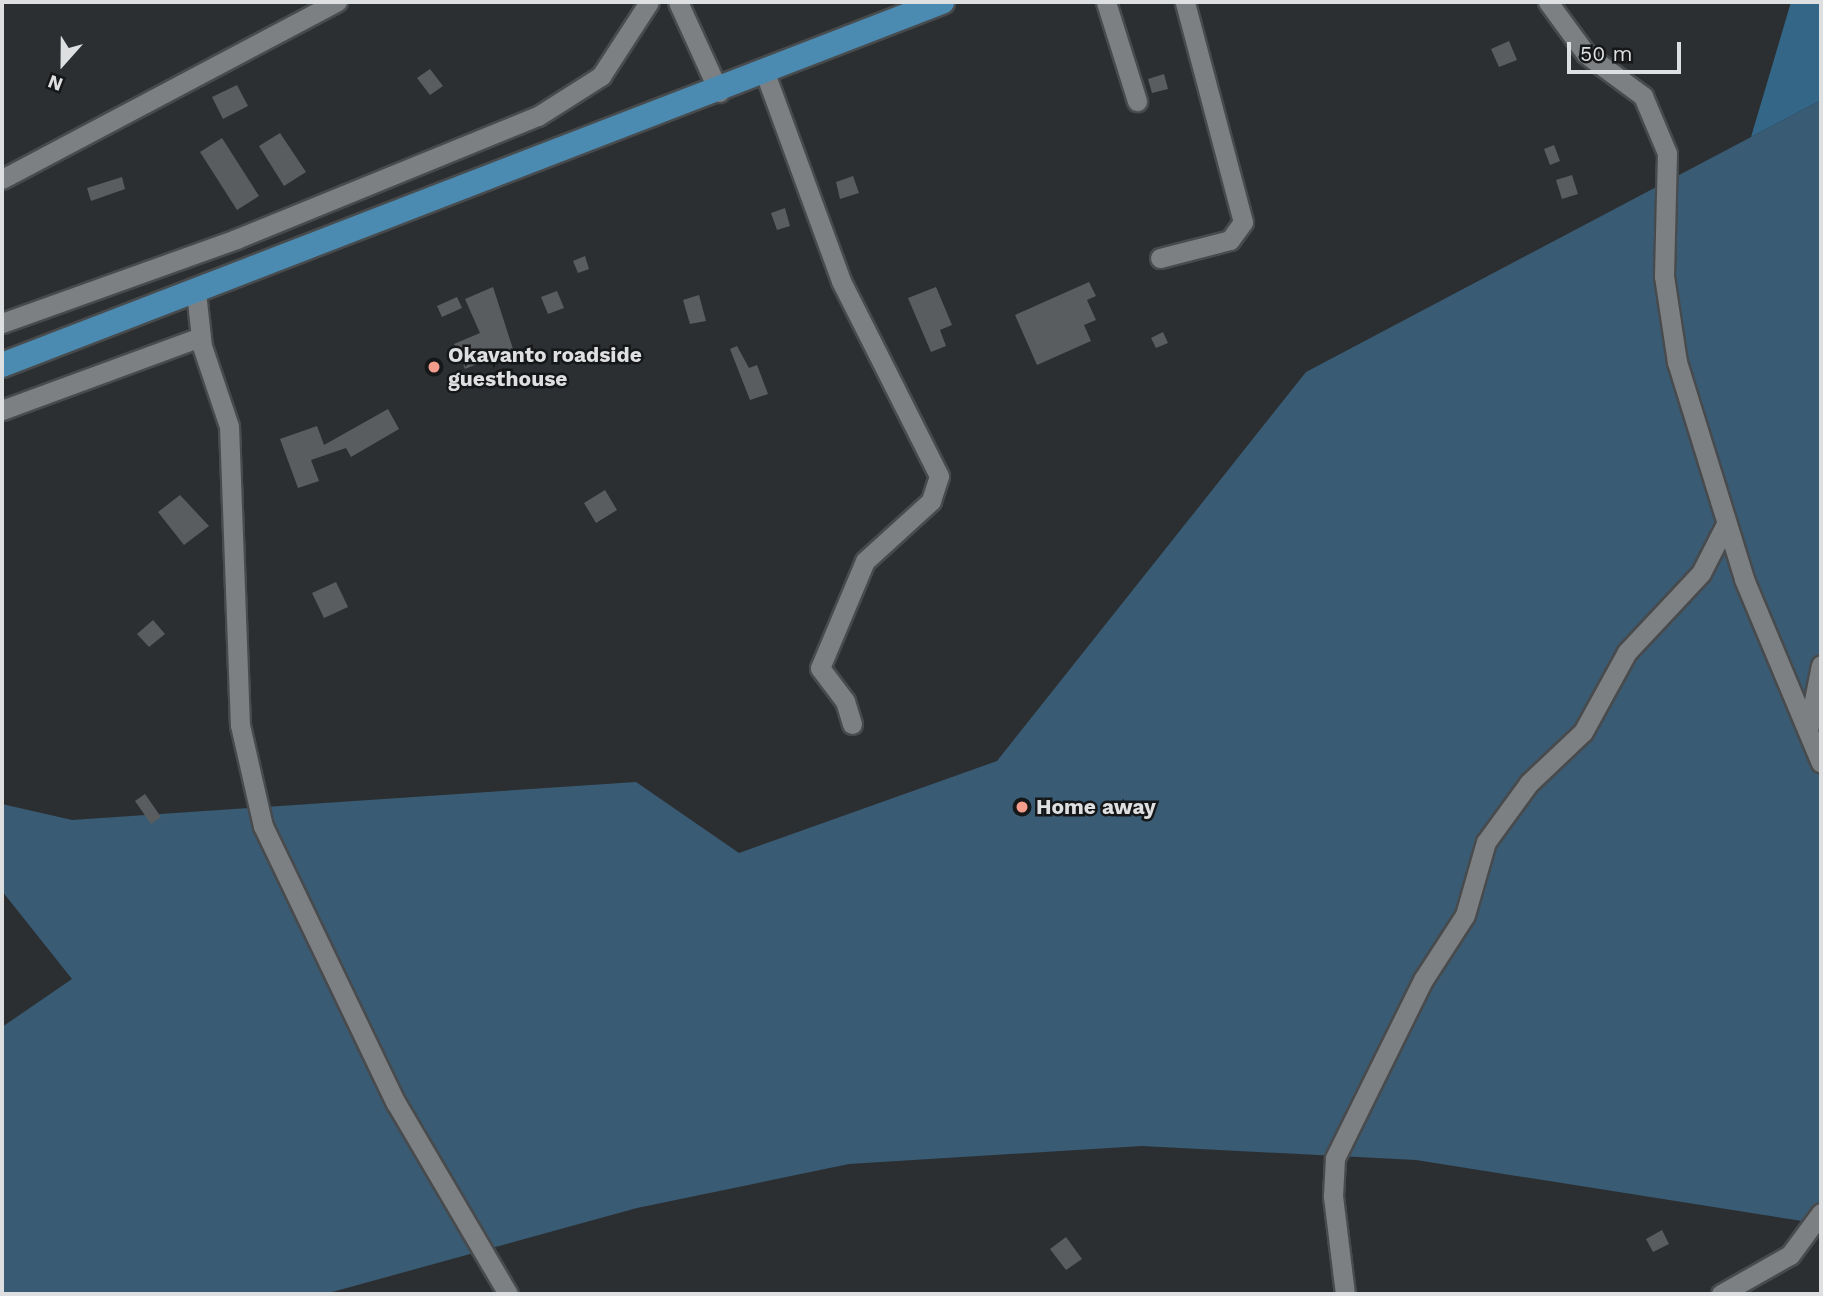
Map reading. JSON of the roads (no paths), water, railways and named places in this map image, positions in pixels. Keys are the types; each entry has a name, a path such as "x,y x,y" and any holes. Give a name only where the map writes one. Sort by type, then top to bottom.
{"main road":[{"path":"2,365 719,92 942,2"}],"street":[{"path":"2,179 337,2"},
{"path":"2,323 236,239 538,116 601,76 649,2"},
{"path":"678,2 719,92"},
{"path":"1106,2 1137,101"},
{"path":"1160,258 1230,240 1243,228 1185,2"},
{"path":"1548,2 1586,54 1643,96 1667,153 1665,304 1726,524 1821,763"},
{"path":"765,73 841,281 939,476 931,501 865,561 824,658 821,675 845,701 852,724"},
{"path":"196,292 200,337 229,426 240,725 263,826 396,1102 508,1294"},
{"path":"2,410 200,337"},
{"path":"1345,1294 1333,1196 1335,1158 1423,981 1465,915 1486,842 1529,783 1583,732 1627,652 1701,573 1726,524"},
{"path":"1808,731 1821,665"},
{"path":"1721,1294 1790,1255 1821,1213"}],"place":[{"name":"Okavanto roadside guesthouse","path":"434,367"},
{"name":"Home away","path":"1022,807"}]}
